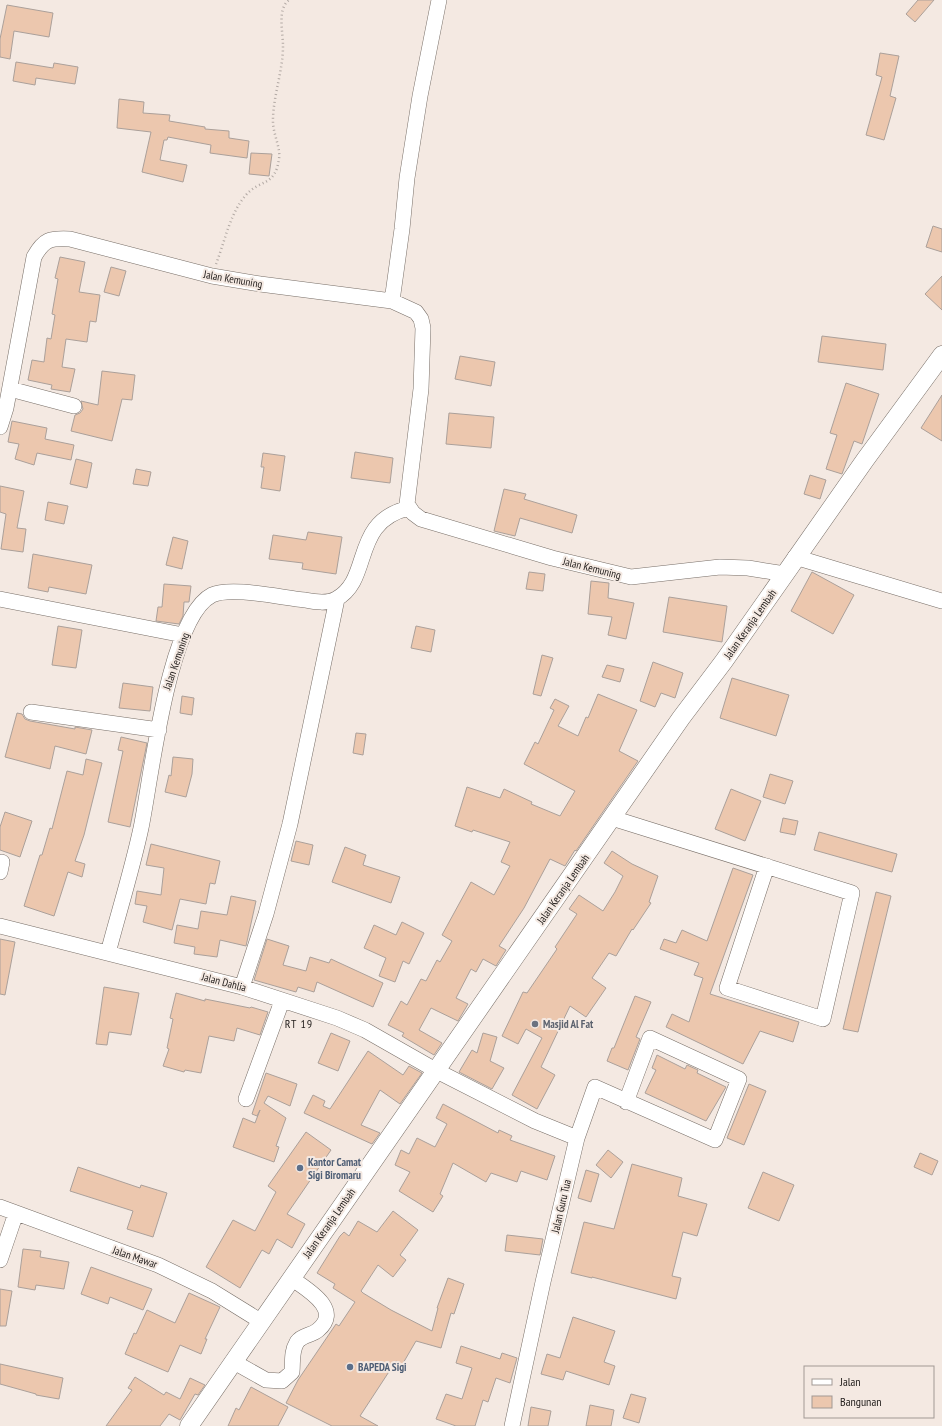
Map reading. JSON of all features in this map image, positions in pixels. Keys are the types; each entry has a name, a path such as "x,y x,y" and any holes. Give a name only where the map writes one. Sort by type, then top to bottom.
{"main road":[{"name":"Jalan Keranja Lembah","path":"188,1426 795,557 942,355"}],"street":[{"path":"392,301 402,229 407,178 418,111 440,0"},
{"name":"Jalan Kemuning","path":"0,427 10,389 31,267 40,246 55,238 70,239 212,276 260,284 392,301 420,315 423,328 421,389 407,504 409,508 421,519 592,569 631,577 720,567 748,568 784,574"},
{"path":"10,389 74,406"},
{"path":"242,987 266,914 290,824 337,599 346,590 353,579 377,525 392,514 409,508"},
{"path":"795,557 942,602"},
{"name":"Jalan Kemuning","path":"108,953 141,829 164,694 183,636 202,603 211,596 220,593 256,594 322,602 337,599"},
{"path":"0,599 183,636"},
{"path":"31,712 159,730"},
{"path":"612,818 767,866 852,893 823,1020 727,988 767,866"},
{"name":"Jalan Dahlia","path":"0,926 242,987 337,1018 365,1030 437,1071"},
{"path":"246,1099 282,1001"},
{"path":"650,1038 739,1079 715,1140 626,1102 650,1038"},
{"path":"437,1071 535,1121 577,1138"},
{"name":"Jalan Guru Tua","path":"512,1426 543,1282 577,1138 595,1087 626,1102"},
{"name":"Jalan Mawar","path":"0,1207 158,1265 212,1291 262,1322"},
{"path":"0,1260 16,1214"},
{"path":"234,1362 266,1380 282,1381 292,1372 292,1358 297,1343 306,1334 316,1332 324,1321 326,1315 322,1302 291,1278"}],"path":[{"path":"212,276 236,209 246,194 271,180 279,159 279,150 273,134 273,117 282,66 282,13 285,3 289,0"}],"building":[{"path":"918,0 934,0 915,22 906,14"},
{"path":"7,5 53,13 49,37 14,31 10,59 0,57 0,39"},
{"path":"880,53 899,56 890,96 896,98 884,140 866,135 882,77 876,75"},
{"path":"16,62 53,68 54,63 78,67 75,84 36,78 35,85 13,81"},
{"path":"119,99 144,102 143,113 170,115 169,121 205,127 205,129 229,131 229,138 249,141 247,158 210,153 211,145 168,137 167,140 164,140 160,160 187,165 183,182 142,172 151,132 117,128"},
{"path":"251,153 272,154 269,176 249,174"},
{"path":"933,226 942,229 942,252 926,247"},
{"path":"60,257 85,262 79,292 100,295 96,322 90,321 87,342 66,339 62,367 75,369 70,392 51,389 52,385 28,380 32,360 44,362 47,338 51,339 55,315 52,314 58,279 55,278"},
{"path":"111,267 126,271 119,296 104,292"},
{"path":"942,276 942,310 925,294"},
{"path":"822,336 886,344 883,370 818,362"},
{"path":"460,356 495,362 491,386 455,379"},
{"path":"102,371 135,375 132,400 122,399 112,441 71,431 75,415 80,413 83,409 81,401 98,405"},
{"path":"846,383 879,394 862,444 854,441 842,474 826,469 837,435 830,433"},
{"path":"942,395 942,441 921,428"},
{"path":"449,413 494,417 491,448 446,444"},
{"path":"12,421 47,428 45,439 74,445 71,460 37,453 34,465 15,459 19,444 8,442"},
{"path":"355,452 393,458 390,483 351,478"},
{"path":"263,453 285,456 280,491 261,488 264,467 261,467"},
{"path":"76,459 92,463 87,488 70,484"},
{"path":"136,469 151,472 148,486 133,484"},
{"path":"810,475 826,480 820,499 804,494"},
{"path":"0,486 24,491 17,528 26,529 23,552 1,549 6,514 0,512"},
{"path":"504,489 526,494 524,499 577,515 572,533 520,518 515,536 494,531"},
{"path":"48,502 68,506 64,524 45,520"},
{"path":"308,532 342,537 336,574 302,569 303,563 269,559 273,535 306,540"},
{"path":"173,537 188,541 182,569 166,565"},
{"path":"33,554 92,565 86,594 49,587 48,592 28,588"},
{"path":"529,572 545,574 543,591 526,589"},
{"path":"812,572 854,595 833,634 791,611"},
{"path":"591,581 609,583 608,598 634,603 626,639 608,635 612,617 588,614"},
{"path":"164,584 191,586 189,602 184,602 183,616 179,624 156,621 158,607 162,607"},
{"path":"669,597 727,606 722,642 663,632"},
{"path":"58,626 82,630 76,668 52,665"},
{"path":"416,626 435,630 431,652 411,648"},
{"path":"542,655 553,658 541,696 533,694"},
{"path":"653,662 683,673 675,698 661,693 655,707 640,701"},
{"path":"607,665 624,669 620,682 602,677"},
{"path":"732,678 789,695 776,736 720,718"},
{"path":"123,683 153,687 150,711 119,708"},
{"path":"598,694 637,710 619,751 638,761 565,866 550,859 524,908 499,946 506,950 496,966 483,959 476,972 471,969 456,998 468,1004 458,1021 431,1008 419,1030 442,1043 434,1055 402,1036 404,1033 388,1025 401,1001 407,1005 421,979 426,981 437,960 440,962 452,941 442,935 471,882 494,895 510,866 501,862 510,842 455,826 467,787 500,798 504,789 532,802 531,804 560,816 575,791 524,764 535,742 538,744 554,710 550,708 555,699 569,706 558,726 578,736 586,717 588,718"},
{"path":"182,696 194,698 192,715 180,713"},
{"path":"17,713 22,714 25,719 30,721 75,729 75,727 92,730 86,754 55,746 50,769 5,757"},
{"path":"356,733 366,734 363,755 353,753"},
{"path":"121,737 147,743 130,827 108,822 123,751 118,750"},
{"path":"173,757 193,759 192,774 186,797 165,792 169,775 171,776"},
{"path":"86,759 102,763 84,835 75,861 85,864 82,877 68,872 54,916 24,906 40,855 42,855 50,828 52,829 67,771 83,775"},
{"path":"770,774 793,781 785,804 763,797"},
{"path":"731,789 761,801 745,841 715,829"},
{"path":"5,812 32,821 20,857 0,850 0,827"},
{"path":"783,818 798,821 795,835 780,832"},
{"path":"819,832 897,854 892,872 814,850"},
{"path":"296,841 313,845 309,865 291,861"},
{"path":"151,844 220,861 215,884 210,883 206,904 180,899 172,930 143,922 147,906 135,904 137,891 161,895 164,868 146,865"},
{"path":"345,847 366,855 363,865 400,877 391,903 332,882"},
{"path":"612,851 632,864 658,876 649,902 651,903 633,930 632,929 616,956 609,953 592,978 606,988 586,1017 570,1006 541,1067 555,1075 537,1109 512,1095 542,1038 526,1029 518,1044 502,1036 523,992 527,993 557,949 555,947 577,914 569,909 579,895 603,911 615,892 623,876 604,863"},
{"path":"733,868 753,875 710,994 799,1022 793,1042 760,1031 743,1064 666,1027 672,1014 689,1022 703,978 694,975 699,963 660,949 664,939 676,943 682,930 707,941"},
{"path":"876,892 891,896 858,1032 843,1029"},
{"path":"231,896 256,901 246,946 220,940 217,957 194,954 195,947 174,943 177,925 198,929 201,911 227,915"},
{"path":"402,922 424,933 409,964 403,961 395,982 379,976 386,958 364,948 374,925 396,935"},
{"path":"0,939 15,942 5,995 0,994"},
{"path":"267,939 289,946 283,965 306,971 310,957 329,963 331,959 383,983 373,1007 317,982 314,992 298,987 296,992 254,980"},
{"path":"104,987 139,993 131,1035 109,1032 107,1045 96,1044"},
{"path":"176,993 205,1001 205,999 251,1007 268,1012 260,1035 237,1028 234,1041 209,1036 201,1073 185,1070 184,1072 163,1066 169,1049 167,1048 173,1019 170,1018"},
{"path":"635,996 651,1002 636,1037 640,1039 628,1070 607,1061 612,1048 614,1048"},
{"path":"331,1033 350,1041 338,1071 318,1063"},
{"path":"483,1033 497,1037 490,1061 504,1068 492,1089 459,1072 472,1050 477,1053"},
{"path":"368,1051 403,1075 409,1066 422,1073 400,1104 380,1090 361,1125 380,1133 372,1144 304,1113 313,1095 325,1101 323,1106 330,1109"},
{"path":"657,1055 685,1069 687,1065 698,1070 697,1073 726,1087 706,1121 645,1093 656,1070 652,1068"},
{"path":"266,1073 297,1084 290,1106 268,1096 264,1103 286,1118 276,1146 279,1147 274,1162 233,1147 243,1118 255,1123 260,1110 257,1116 252,1114"},
{"path":"749,1084 766,1091 744,1145 727,1138"},
{"path":"443,1104 498,1133 499,1130 512,1136 510,1140 555,1156 547,1180 521,1171 517,1182 491,1173 486,1182 453,1163 440,1194 443,1196 433,1212 399,1191 410,1172 395,1165 401,1150 409,1154 417,1138 435,1147 447,1124 436,1118"},
{"path":"306,1132 331,1150 287,1214 305,1224 292,1248 277,1239 269,1254 262,1250 240,1288 206,1267 233,1220 255,1231 276,1192 268,1186"},
{"path":"608,1150 623,1162 611,1178 596,1165"},
{"path":"920,1153 938,1161 932,1175 914,1167"},
{"path":"632,1164 682,1178 678,1196 707,1204 697,1236 683,1232 672,1276 681,1278 676,1299 571,1273 584,1222 614,1229"},
{"path":"78,1167 140,1188 141,1185 167,1193 153,1237 127,1229 133,1211 70,1191"},
{"path":"586,1170 599,1174 591,1202 578,1198"},
{"path":"763,1172 794,1185 779,1221 748,1208"},
{"path":"393,1211 418,1230 400,1255 406,1260 393,1277 378,1265 361,1291 391,1310 432,1331 437,1308 448,1278 464,1284 454,1314 451,1313 441,1348 416,1341 402,1365 396,1361 360,1416 378,1426 332,1426 286,1403 298,1380 336,1324 339,1326 355,1302 333,1288 335,1284 317,1273 344,1232 349,1236 358,1221 377,1232"},
{"path":"507,1235 543,1239 540,1255 505,1251"},
{"path":"23,1249 41,1251 40,1257 69,1262 64,1289 36,1285 35,1290 18,1287"},
{"path":"91,1267 152,1289 143,1310 110,1297 108,1304 81,1294"},
{"path":"0,1289 12,1291 6,1326 0,1326"},
{"path":"189,1293 220,1307 205,1339 207,1339 201,1354 180,1345 168,1372 125,1354 134,1333 136,1334 147,1310 175,1323"},
{"path":"573,1317 615,1331 604,1362 615,1366 609,1385 566,1371 563,1380 541,1374 547,1354 560,1358"},
{"path":"461,1346 500,1359 502,1353 517,1358 510,1383 496,1378 488,1402 483,1400 475,1426 456,1426 436,1419 446,1394 462,1399 472,1368 456,1363"},
{"path":"0,1364 63,1378 59,1399 36,1395 0,1384"},
{"path":"135,1377 164,1395 166,1392 180,1399 190,1378 205,1385 198,1395 195,1394 180,1420 169,1414 160,1426 106,1426 132,1390 128,1388"},
{"path":"251,1387 288,1407 278,1426 228,1426 236,1408 239,1410"},
{"path":"631,1394 646,1398 639,1423 623,1418"},
{"path":"590,1405 614,1410 611,1426 586,1426"},
{"path":"531,1407 551,1411 548,1426 528,1426"}],"place":[{"name":"Masjid Al Fat","path":"535,1024"},
{"name":"Kantor Camat Sigi Biromaru","path":"300,1168"},
{"name":"BAPEDA Sigi","path":"350,1367"}],"district":[{"name":"RT 19","path":"299,1024"}]}
